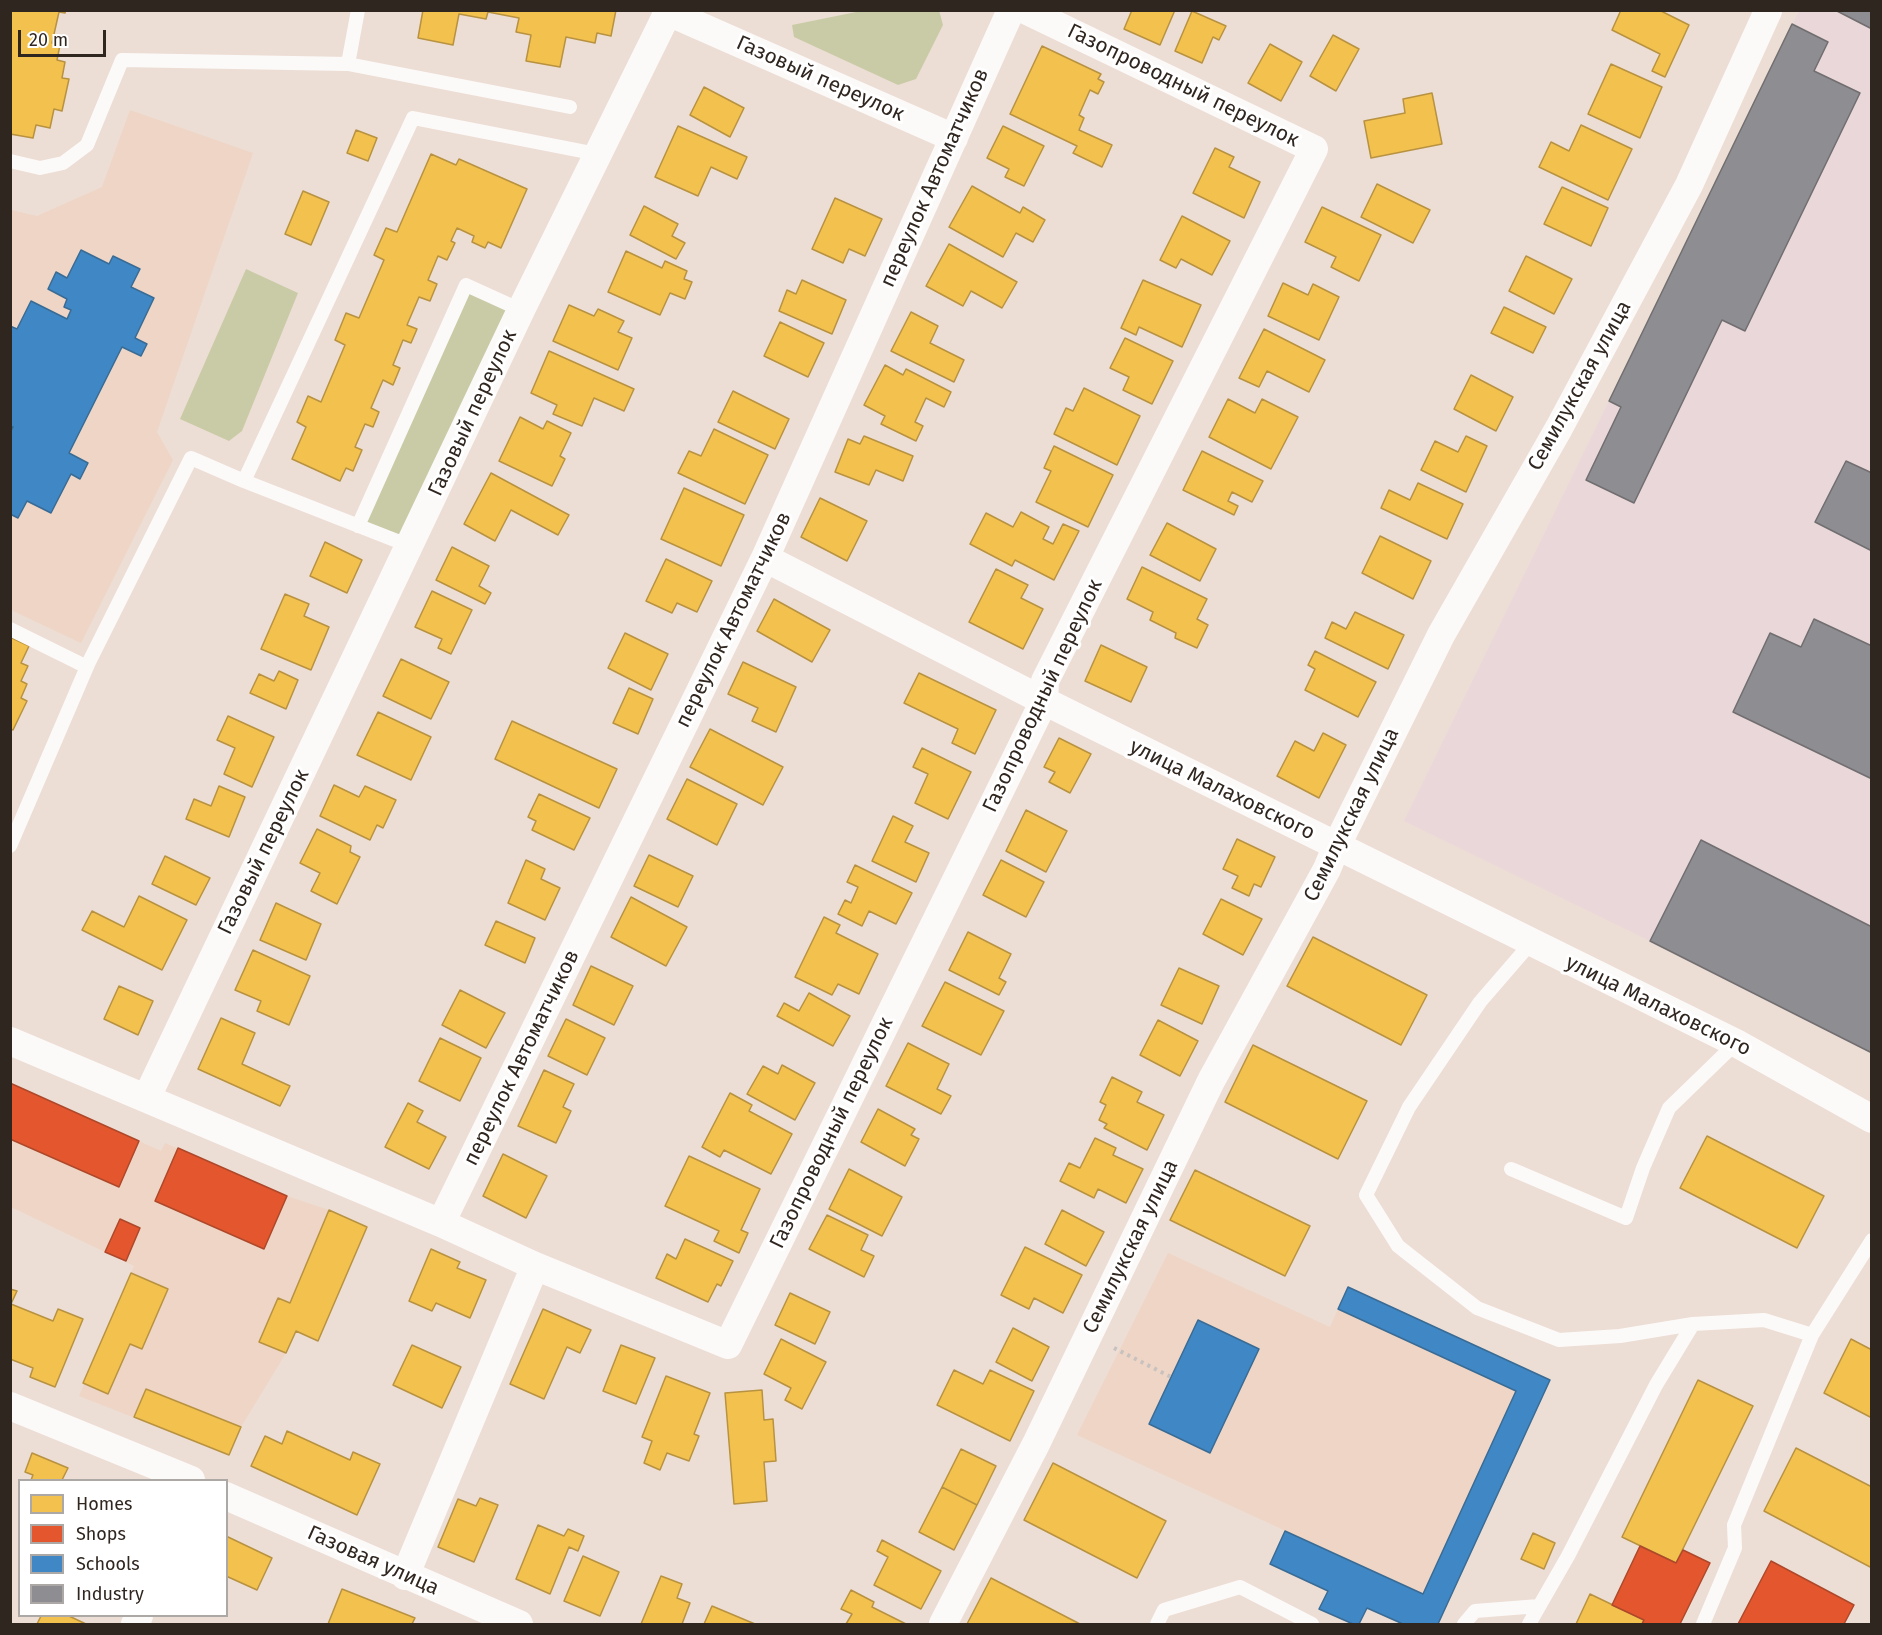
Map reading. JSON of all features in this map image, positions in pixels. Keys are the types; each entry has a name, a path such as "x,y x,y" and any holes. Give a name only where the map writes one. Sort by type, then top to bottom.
{"street":[{"name":"переулок Автоматчиков","path":"441,1223 765,558 1011,10"},
{"name":"Газопроводный переулок","path":"535,1266 728,1345 1044,701 1046,681 1314,149 1025,10"},
{"name":"Газовый переулок","path":"147,1097 521,310 668,11 954,138"},
{"name":"Семилукская улица","path":"943,1624 1036,1444 1210,1081 1327,869 1442,635 1558,428 1689,185 1767,11"},
{"name":"улица Малаховского","path":"765,558 1336,847 1736,1043 1872,1119"},
{"path":"10,1041 147,1097 441,1223 535,1266 405,1575"},
{"path":"10,1406 189,1479"},
{"name":"Газовая улица","path":"228,1497 519,1624"}],"lane":[{"path":"348,64 358,10"},
{"path":"10,161 40,168 63,163 87,146 122,60 348,64 570,107"},
{"path":"244,481 413,118 597,154"},
{"path":"358,526 466,285 521,310"},
{"path":"10,846 87,667 191,458 410,546"},
{"path":"10,629 87,667"},
{"path":"1531,943 1480,1002 1409,1107 1366,1195 1398,1246 1477,1308 1559,1340 1620,1336 1692,1324 1764,1320 1812,1335"},
{"path":"1511,1169 1626,1218 1642,1168 1669,1108 1736,1043"},
{"path":"1703,1624 1735,1548 1734,1525 1812,1335 1872,1240"},
{"path":"1529,1624 1568,1556 1656,1385 1692,1324"},
{"path":"1157,1624 1164,1610 1240,1587 1312,1624"},
{"path":"1464,1624 1475,1611 1539,1606"}],"path":[{"path":"1089,1335 1172,1377"}],"shaded area":[{"path":"1799,11 1871,11 1871,1053 1650,941 1404,821"},
{"path":"130,110 253,153 157,432 173,460 81,643 11,610 11,210 37,216 102,187"},
{"path":"10,1083 161,1151 165,1143 287,1196 329,1210 367,1227 318,1341 295,1332 286,1353 241,1427 229,1455 79,1396 134,1266 11,1207"},
{"path":"1168,1253 1330,1327 1338,1309 1516,1391 1423,1594 1077,1435"}],"green space":[{"path":"939,10 943,25 916,79 898,85 794,37 792,25 861,11"},
{"path":"246,269 298,293 242,431 229,441 180,419"},
{"path":"466,285 521,310 410,546 358,526"}],"building: Homes":[{"path":"10,10 66,10 65,13 59,12 52,43 60,45 57,60 65,62 62,78 69,79 62,111 54,109 50,128 36,125 33,138 10,134"},
{"path":"423,10 616,10 611,36 597,33 595,43 566,37 560,67 526,61 531,35 516,32 519,18 488,12 486,19 459,14 453,45 418,38"},
{"path":"1132,10 1175,10 1160,45 1124,29"},
{"path":"1621,10 1659,10 1689,25 1665,77 1652,71 1660,54 1612,30"},
{"path":"1192,11 1226,26 1219,40 1213,37 1202,63 1175,51"},
{"path":"1333,35 1359,49 1336,91 1310,76"},
{"path":"1270,44 1302,62 1281,101 1248,83"},
{"path":"1042,46 1101,74 1098,79 1104,82 1098,94 1090,90 1079,115 1084,118 1079,130 1112,145 1102,167 1073,153 1077,146 1010,114"},
{"path":"1611,64 1662,87 1640,138 1588,114"},
{"path":"704,87 744,108 730,137 690,115"},
{"path":"1432,93 1442,144 1371,158 1364,121 1405,113 1403,99"},
{"path":"1581,125 1632,149 1608,200 1539,167 1551,142 1569,151"},
{"path":"678,126 747,157 737,179 711,167 698,196 655,177"},
{"path":"1003,126 1044,146 1024,186 1005,177 1009,169 987,158"},
{"path":"356,130 377,138 368,161 347,153"},
{"path":"1215,148 1234,157 1229,167 1260,182 1244,218 1193,193"},
{"path":"431,154 456,165 459,159 527,189 501,248 488,242 485,248 472,242 474,236 457,228 451,241 455,243 447,260 438,256 428,280 437,284 430,301 419,297 407,325 417,329 411,343 403,340 393,365 400,368 393,385 383,380 371,408 379,412 373,427 365,424 355,447 362,450 353,471 346,468 340,481 292,459 306,427 297,422 308,396 321,402 345,345 335,340 346,313 359,318 384,260 374,255 386,228 397,232"},
{"path":"1377,184 1430,210 1413,243 1361,217"},
{"path":"972,186 1020,213 1023,207 1045,220 1033,242 1016,233 1003,257 949,227"},
{"path":"1562,187 1608,208 1591,246 1544,224"},
{"path":"303,191 329,202 311,245 285,234"},
{"path":"835,198 882,219 865,256 849,249 843,263 812,249"},
{"path":"644,206 678,224 672,236 685,243 676,259 630,235"},
{"path":"1322,207 1381,235 1359,281 1331,267 1336,257 1305,242"},
{"path":"1182,216 1230,241 1212,275 1181,259 1176,268 1160,260"},
{"path":"949,244 1017,282 1002,308 971,291 963,306 926,286"},
{"path":"626,251 662,268 665,261 687,271 684,279 692,282 685,299 670,293 660,315 608,292"},
{"path":"1526,256 1572,279 1554,314 1509,291"},
{"path":"802,280 846,300 832,334 779,311 787,290 796,294"},
{"path":"1143,280 1201,305 1182,347 1139,327 1136,335 1121,328"},
{"path":"1283,283 1308,295 1313,284 1339,297 1319,340 1268,316"},
{"path":"569,305 594,316 598,309 624,321 618,332 632,338 618,370 553,341"},
{"path":"1504,307 1546,327 1533,353 1491,333"},
{"path":"911,312 938,326 930,343 964,360 954,382 891,351"},
{"path":"780,322 824,343 808,377 764,356"},
{"path":"1264,329 1325,360 1309,392 1267,371 1259,387 1239,378"},
{"path":"1125,338 1173,361 1152,404 1123,390 1129,377 1110,368"},
{"path":"549,351 634,389 624,411 594,398 582,426 553,414 557,405 531,393"},
{"path":"885,365 903,375 906,369 951,392 944,407 926,398 915,422 923,426 916,441 881,424 885,416 864,405"},
{"path":"1471,375 1513,397 1496,431 1454,409"},
{"path":"1084,388 1140,416 1117,465 1054,434 1066,408 1073,411"},
{"path":"733,391 789,419 775,449 718,422"},
{"path":"1228,399 1255,413 1262,399 1298,417 1271,469 1209,437"},
{"path":"520,417 543,429 547,421 571,433 560,456 565,459 552,486 499,461"},
{"path":"714,429 768,455 745,504 678,473 689,451 701,456"},
{"path":"864,436 913,456 903,481 876,470 869,485 835,472 848,439 860,444"},
{"path":"1466,436 1487,446 1466,492 1421,470 1435,441 1458,452"},
{"path":"1054,446 1113,475 1088,527 1036,502 1051,471 1044,468"},
{"path":"1202,451 1263,481 1252,502 1232,492 1228,501 1238,506 1234,515 1183,490"},
{"path":"491,473 569,515 558,535 511,510 495,541 464,524"},
{"path":"1418,483 1463,504 1447,539 1381,508 1389,490 1410,500"},
{"path":"684,488 744,515 721,566 661,539"},
{"path":"820,498 867,521 847,561 801,537"},
{"path":"1021,512 1049,527 1043,539 1053,544 1063,524 1079,531 1054,580 1015,560 1012,566 970,544 986,513 1013,527"},
{"path":"1167,523 1216,549 1200,581 1150,555"},
{"path":"1380,536 1431,561 1413,599 1362,573"},
{"path":"325,542 362,560 347,593 310,576"},
{"path":"452,547 489,566 479,586 491,593 485,604 436,580"},
{"path":"666,559 712,581 697,612 677,603 672,613 646,601"},
{"path":"1142,567 1207,599 1197,619 1208,625 1197,648 1175,638 1176,633 1150,620 1153,612 1127,599"},
{"path":"996,569 1028,585 1021,598 1043,609 1023,649 969,622"},
{"path":"432,591 472,610 451,654 438,648 442,639 415,627"},
{"path":"285,594 309,604 304,616 329,627 311,670 261,649"},
{"path":"774,599 830,630 812,662 757,631"},
{"path":"1355,612 1404,635 1388,669 1325,638 1332,622 1346,629"},
{"path":"625,633 668,654 651,690 608,668"},
{"path":"10,637 29,646 21,663 28,666 21,681 27,684 21,698 27,701 13,730 10,729"},
{"path":"1101,645 1147,667 1131,702 1085,681"},
{"path":"1315,651 1376,682 1358,717 1305,690 1315,669 1308,665"},
{"path":"401,659 449,682 431,719 383,696"},
{"path":"743,662 796,687 776,732 752,721 758,708 728,694"},
{"path":"279,671 298,680 286,709 250,693 259,674 274,681"},
{"path":"919,673 996,710 975,754 952,743 958,729 904,703"},
{"path":"629,688 653,699 638,734 613,723"},
{"path":"378,712 431,737 411,780 357,755"},
{"path":"228,716 274,737 252,787 224,774 235,748 217,740"},
{"path":"512,721 617,769 599,808 495,759"},
{"path":"710,729 783,767 763,805 690,767"},
{"path":"1323,733 1346,745 1319,798 1277,776 1295,741 1314,751"},
{"path":"1059,738 1091,754 1070,793 1049,782 1055,772 1044,767"},
{"path":"922,748 971,772 948,819 915,803 928,774 913,767"},
{"path":"687,779 737,804 717,845 667,819"},
{"path":"334,785 359,797 365,786 396,800 383,828 377,825 370,840 320,816"},
{"path":"219,786 245,797 229,837 186,819 194,799 211,806"},
{"path":"539,794 590,818 574,850 532,830 536,821 528,817"},
{"path":"1026,810 1067,831 1046,872 1006,851"},
{"path":"893,816 913,826 905,842 929,853 916,882 872,861"},
{"path":"317,829 351,846 350,852 360,857 337,904 311,891 320,873 300,863"},
{"path":"1237,839 1275,857 1261,887 1254,884 1249,896 1232,888 1238,876 1223,869"},
{"path":"649,855 693,876 678,907 634,886"},
{"path":"165,856 210,878 196,905 152,884"},
{"path":"526,860 545,869 541,879 560,888 545,920 508,903"},
{"path":"1001,860 1044,882 1026,917 983,895"},
{"path":"855,865 912,893 896,924 869,911 862,926 838,914 845,900 851,903 858,887 847,882"},
{"path":"139,896 187,920 162,970 82,930 92,911 124,927"},
{"path":"631,897 687,927 666,966 611,937"},
{"path":"1221,899 1262,919 1243,955 1203,934"},
{"path":"276,903 321,924 306,960 260,940"},
{"path":"824,917 840,925 836,933 878,954 859,994 838,984 832,995 795,977"},
{"path":"496,921 535,938 525,963 485,945"},
{"path":"968,932 1011,954 999,978 1006,982 999,995 949,970"},
{"path":"1313,937 1427,995 1401,1045 1287,986"},
{"path":"253,950 310,976 289,1025 257,1011 261,1001 235,990"},
{"path":"591,966 633,986 614,1025 573,1005"},
{"path":"1179,968 1219,986 1202,1024 1161,1005"},
{"path":"945,982 1004,1011 981,1055 922,1026"},
{"path":"119,986 153,1001 138,1035 104,1019"},
{"path":"460,990 505,1013 486,1048 442,1025"},
{"path":"809,993 850,1016 833,1046 777,1016 784,1003 799,1011"},
{"path":"221,1018 255,1033 242,1064 290,1086 280,1106 198,1069"},
{"path":"566,1019 605,1038 587,1075 548,1056"},
{"path":"1158,1020 1198,1041 1180,1076 1140,1055"},
{"path":"440,1038 481,1058 460,1101 419,1081"},
{"path":"908,1043 949,1064 937,1089 951,1096 941,1114 886,1086"},
{"path":"1253,1045 1367,1101 1338,1159 1225,1102"},
{"path":"782,1065 815,1083 795,1120 747,1094 763,1066 778,1074"},
{"path":"544,1070 574,1084 563,1107 571,1111 556,1143 518,1126"},
{"path":"1112,1077 1142,1092 1137,1102 1164,1115 1147,1150 1104,1128 1107,1124 1099,1120 1106,1105 1100,1102"},
{"path":"730,1093 752,1105 749,1111 792,1134 771,1174 724,1150 720,1157 702,1147"},
{"path":"408,1103 423,1111 417,1122 446,1137 429,1169 385,1147"},
{"path":"878,1109 915,1129 911,1135 919,1139 905,1166 861,1142"},
{"path":"1707,1136 1824,1196 1797,1248 1680,1188"},
{"path":"1095,1138 1116,1148 1113,1155 1143,1169 1126,1203 1098,1189 1094,1198 1060,1181 1069,1163 1080,1168"},
{"path":"503,1154 547,1176 526,1218 483,1196"},
{"path":"689,1156 760,1189 741,1230 748,1233 739,1253 714,1241 719,1231 665,1206"},
{"path":"849,1169 902,1197 882,1236 829,1209"},
{"path":"1195,1170 1310,1226 1285,1276 1170,1220"},
{"path":"329,1210 367,1227 318,1341 296,1331 286,1353 259,1342 278,1298 290,1303"},
{"path":"1062,1210 1104,1232 1086,1266 1045,1244"},
{"path":"827,1215 868,1235 861,1250 874,1256 864,1277 809,1249"},
{"path":"685,1239 733,1261 721,1286 717,1284 708,1302 656,1278 667,1254 676,1259"},
{"path":"1025,1247 1082,1275 1063,1313 1034,1298 1029,1309 1001,1295"},
{"path":"431,1249 460,1262 457,1268 486,1280 470,1318 436,1303 432,1311 409,1301"},
{"path":"131,1273 168,1289 142,1349 130,1344 108,1394 83,1383"},
{"path":"10,1289 17,1291 11,1304 53,1321 58,1309 83,1319 55,1387 30,1377 33,1368 10,1359"},
{"path":"790,1293 830,1312 815,1344 775,1325"},
{"path":"543,1309 591,1330 580,1353 567,1347 544,1399 510,1384"},
{"path":"1013,1328 1049,1347 1032,1381 996,1362"},
{"path":"781,1339 826,1362 802,1409 785,1400 791,1388 764,1374"},
{"path":"1851,1339 1872,1350 1872,1418 1824,1393"},
{"path":"412,1345 461,1367 442,1408 393,1385"},
{"path":"621,1345 655,1358 636,1404 603,1391"},
{"path":"954,1370 983,1384 990,1370 1034,1391 1010,1441 937,1405"},
{"path":"666,1376 710,1393 694,1434 699,1436 689,1461 667,1453 660,1470 644,1463 652,1441 642,1437"},
{"path":"1698,1380 1753,1406 1676,1563 1622,1537"},
{"path":"146,1389 241,1427 229,1455 134,1417"},
{"path":"762,1390 764,1420 773,1419 776,1461 764,1462 767,1501 734,1504 725,1393"},
{"path":"287,1431 350,1460 353,1452 380,1464 357,1515 251,1466 265,1436 282,1444"},
{"path":"1796,1448 1872,1487 1872,1568 1764,1511"},
{"path":"961,1449 996,1466 977,1505 942,1487"},
{"path":"32,1453 68,1468 62,1479 31,1479 33,1475 25,1472"},
{"path":"1053,1463 1166,1521 1137,1578 1024,1520"},
{"path":"942,1487 977,1505 954,1550 919,1532"},
{"path":"480,1498 498,1505 474,1562 438,1547 458,1499 476,1506"},
{"path":"538,1525 564,1536 568,1529 584,1536 578,1551 569,1547 550,1594 516,1579"},
{"path":"1533,1533 1555,1543 1544,1569 1521,1559"},
{"path":"228,1537 272,1558 257,1590 228,1577"},
{"path":"882,1540 941,1571 921,1609 874,1585 888,1557 877,1551"},
{"path":"583,1556 619,1572 600,1616 564,1601"},
{"path":"661,1576 682,1584 677,1598 690,1603 682,1624 641,1624"},
{"path":"991,1578 1080,1624 967,1624"},
{"path":"342,1589 415,1618 412,1624 328,1624"},
{"path":"851,1590 874,1602 872,1607 906,1624 846,1624 852,1614 841,1609"},
{"path":"1590,1594 1644,1620 1642,1624 1576,1624"},
{"path":"712,1606 755,1624 704,1624"},
{"path":"40,1617 71,1617 86,1624 37,1624"}],"building: Shops":[{"path":"10,1083 139,1141 119,1187 10,1139"},
{"path":"178,1148 287,1196 264,1249 155,1201"},
{"path":"120,1219 140,1228 126,1261 105,1252"},
{"path":"1640,1546 1676,1563 1683,1550 1710,1563 1680,1624 1642,1624 1644,1620 1612,1605"},
{"path":"1771,1561 1854,1605 1844,1624 1738,1624"}],"building: Schools":[{"path":"81,250 109,264 113,256 140,269 131,287 154,298 135,338 147,344 141,356 122,347 69,453 88,463 80,479 71,474 51,513 27,501 18,518 10,514 10,432 13,427 10,426 10,326 17,329 31,301 67,319 71,310 64,307 67,299 48,289 56,272 67,278"},
{"path":"1348,1287 1550,1380 1438,1624 1403,1624 1367,1608 1359,1624 1353,1624 1319,1609 1328,1591 1270,1564 1285,1531 1423,1594 1516,1391 1338,1309"},
{"path":"1198,1320 1259,1349 1210,1453 1149,1424"}],"building: Industry":[{"path":"1835,10 1872,10 1872,29"},
{"path":"1792,24 1828,42 1814,71 1860,93 1745,331 1722,320 1634,503 1586,480 1621,407 1609,401"},
{"path":"1846,461 1872,473 1872,551 1815,522"},
{"path":"1814,619 1872,646 1872,779 1733,712 1770,633 1801,647"},
{"path":"1701,840 1872,927 1872,1053 1650,941"}]}
